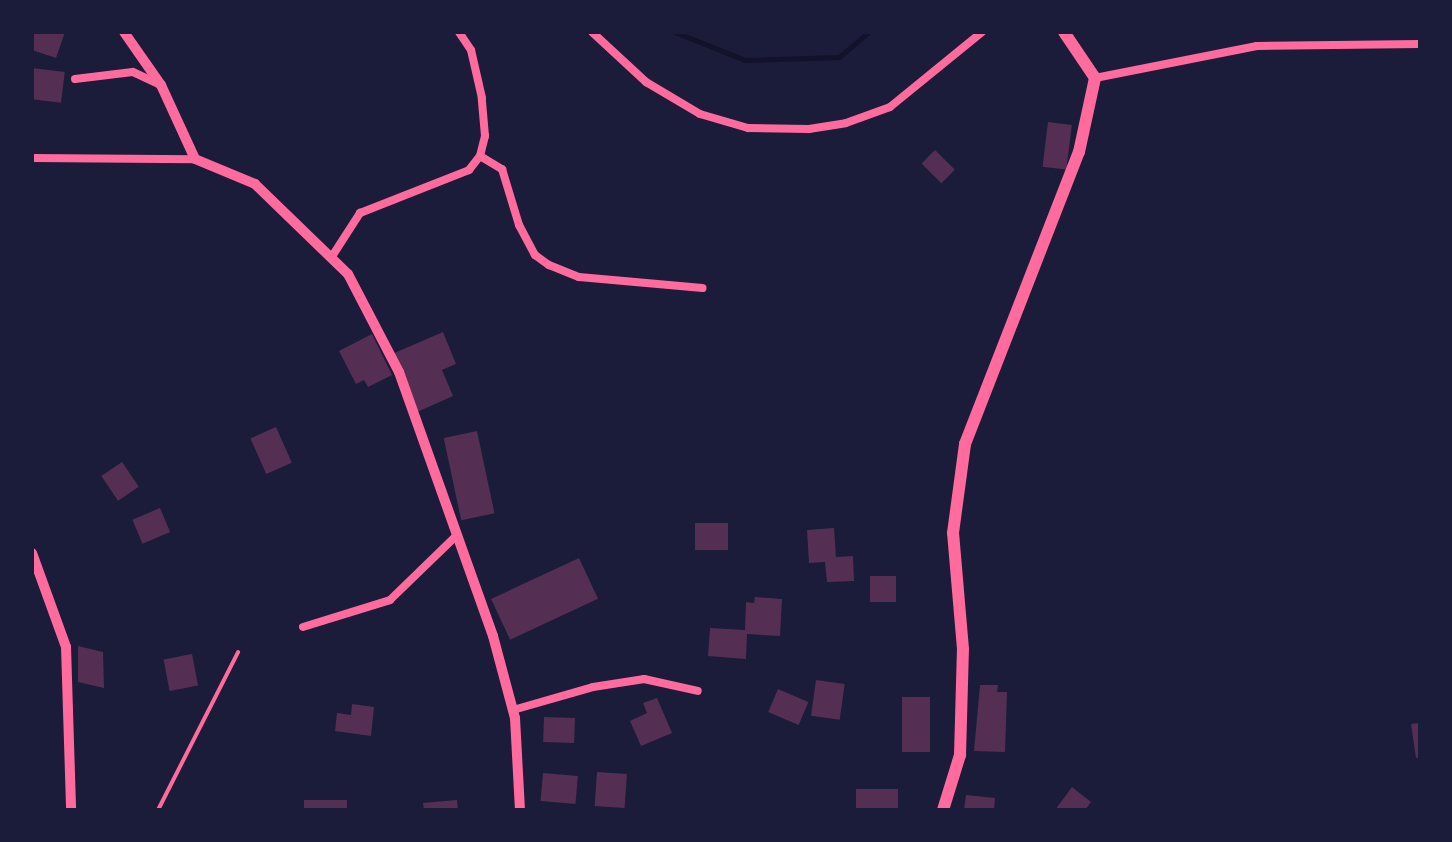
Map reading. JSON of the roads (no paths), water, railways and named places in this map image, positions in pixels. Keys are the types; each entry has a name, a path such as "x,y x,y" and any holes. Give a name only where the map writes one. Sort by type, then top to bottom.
{"main road":[{"path":"943,810 960,755 963,649 953,533 965,444 1079,152 1095,78 1064,32"}],"street":[{"path":"124,32 161,85 195,159"},
{"path":"331,258 360,213 469,170 480,156 485,136 482,98 471,50 459,32"},
{"path":"592,32 646,82 700,114 748,128 809,129 846,123 890,107 982,32"},
{"path":"1095,78 1257,46 1420,44"},
{"path":"75,79 133,72 161,85"},
{"path":"480,156 502,169 519,225 535,255 549,265 579,277 703,288"},
{"path":"32,158 195,159 255,184 348,274 399,372 455,537 493,636 513,710 520,810"},
{"path":"303,627 390,600 455,537"},
{"path":"32,553 66,647 71,810"},
{"path":"513,710 593,687 644,679 698,691"}],"lane":[{"path":"158,810 238,652"}],"waterway":[{"path":"675,32 745,60 839,57 869,32"}]}
